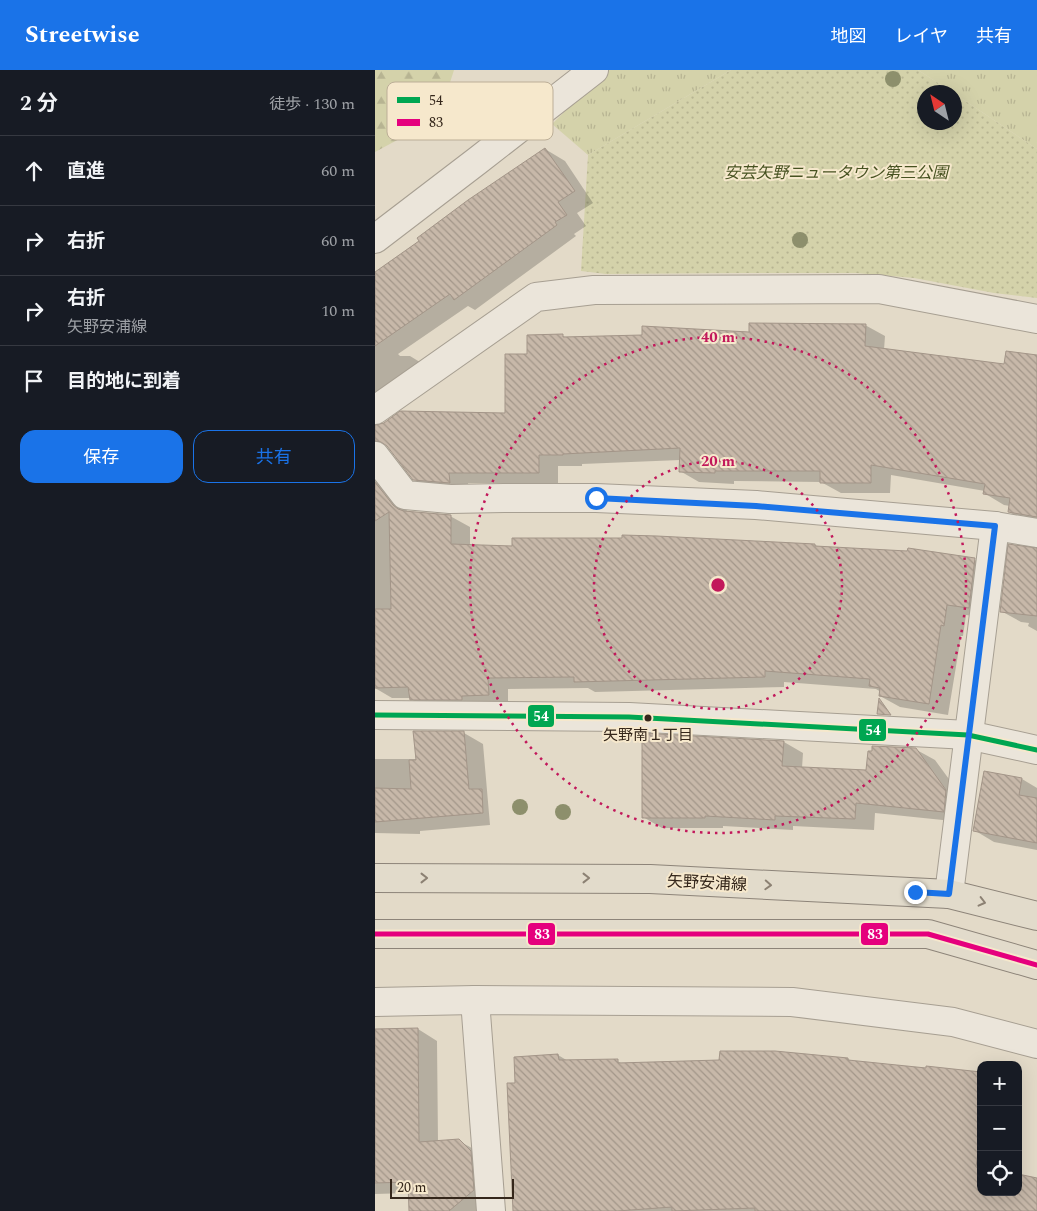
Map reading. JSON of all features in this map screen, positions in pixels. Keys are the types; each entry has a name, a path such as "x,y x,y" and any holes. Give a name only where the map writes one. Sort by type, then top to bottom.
{"main road":[{"name":"矢野安浦線","path":"375,878 650,878 949,894 1037,916"},
{"path":"375,934 928,934 1037,965"}],"street":[{"path":"553,102 594,70"},
{"path":"375,239 503,140"},
{"path":"375,410 536,297 594,290 879,289 1037,319"},
{"path":"375,456 405,495 450,499 596,498 756,506 995,526 1037,533"},
{"path":"949,894 995,526"},
{"path":"375,714 629,717 968,735 1037,750"},
{"path":"475,1000 491,1211"},
{"path":"375,1002 475,1000 792,1002 953,1022 1037,1044"}],"green space":[{"path":"375,70 454,70 450,82 387,82 387,140 397,140 375,152"},
{"path":"607,70 731,70 588,155 553,123"},
{"name":"安芸矢野ニュータウン第三公園","path":"731,70 918,70 941,85 917,85 917,130 962,130 962,99 1037,149 1037,298 994,293 914,278 856,273 606,274 581,271 588,155"},
{"path":"918,70 1037,70 1037,149 962,99 962,85 941,85"}],"building":[{"path":"545,148 575,191 558,202 567,215 555,222 557,225 454,300 450,294 375,346 375,272 419,241 417,238 468,200"},
{"path":"749,323 866,324 865,346 1004,364 1006,351 1037,355 1037,517 1008,512 1010,498 983,494 985,484 871,465 871,483 820,483 820,471 679,472 680,448 539,455 539,473 449,473 450,483 413,480 387,446 375,441 375,425 384,423 400,411 505,413 505,354 527,354 527,335 563,334 563,337 642,335 642,326 749,332"},
{"path":"375,482 398,509 451,515 451,544 512,546 512,538 622,538 622,535 815,544 815,546 907,551 908,548 975,558 969,608 947,605 944,626 941,625 929,704 879,696 880,688 869,686 870,679 765,671 765,677 574,682 574,677 488,678 489,695 462,696 462,700 410,700 408,687 375,688 375,609 391,609 389,512 375,521"},
{"path":"1008,544 1037,548 1037,616 1000,612"},
{"path":"879,698 891,715 877,714"},
{"path":"413,731 464,731 469,789 482,789 483,813 375,822 375,788 411,789 409,760 416,760"},
{"path":"642,733 784,741 782,766 866,770 868,751 872,751 872,746 916,748 946,790 944,812 856,803 855,819 775,816 775,820 705,816 705,818 642,818"},
{"path":"984,771 1022,778 1019,795 1037,798 1037,843 973,831"},
{"path":"418,1028 419,1142 459,1139 471,1151 474,1190 449,1211 409,1211 408,1182 375,1183 375,1029"},
{"path":"720,1051 775,1051 926,1068 926,1066 977,1072 977,1196 1022,1196 1022,1175 1037,1178 1037,1211 755,1211 755,1208 672,1211 672,1207 617,1211 513,1211 507,1083 515,1083 514,1057 558,1054 559,1060 618,1059 618,1063 719,1060"}],"transit line":[{"name":"54","path":"375,715 629,717 968,735 1037,750"},
{"name":"83","path":"375,934 928,934 1037,965"}],"place":[{"name":"矢野南１丁目","path":"648,718"}],"route":[{"path":"596,498 756,506 995,526 949,894 915,892"}]}
